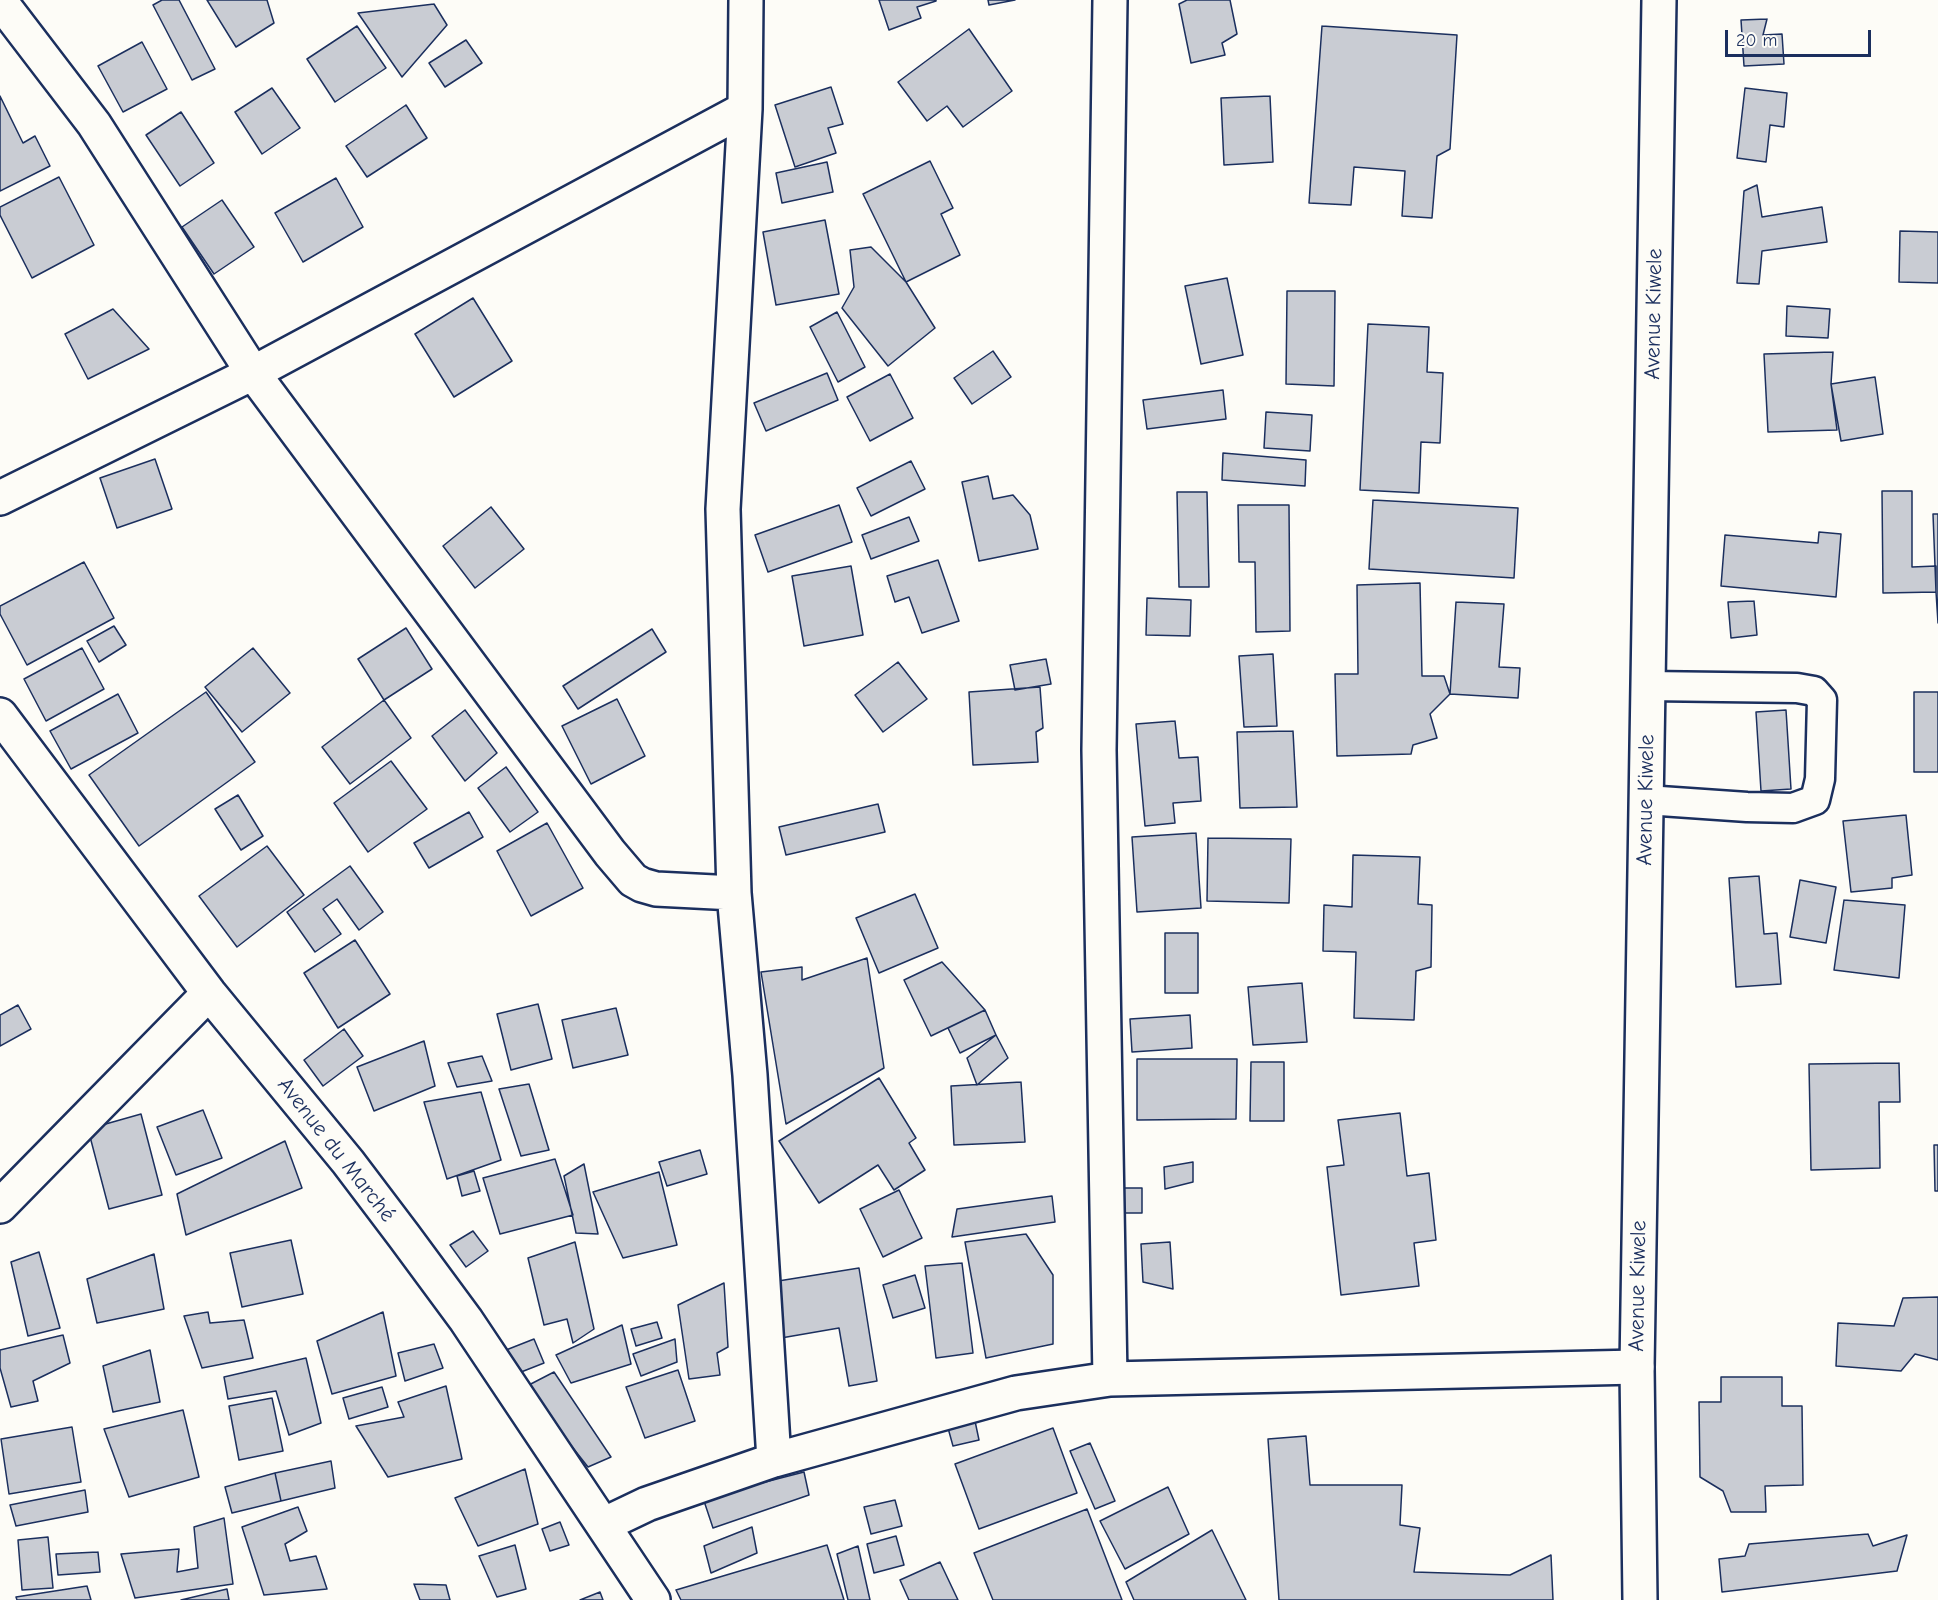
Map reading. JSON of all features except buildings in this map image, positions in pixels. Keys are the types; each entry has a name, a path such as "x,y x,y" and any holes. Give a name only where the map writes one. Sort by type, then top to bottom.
{"street":[{"path":"746,0 745,109 723,509 734,893 750,1075 774,1460"},
{"path":"1110,0 1099,750 1110,1379"},
{"name":"Avenue Kiwele","path":"1640,1600 1637,1367 1659,0"},
{"path":"0,1 94,124 253,373 633,880 656,889 734,893"},
{"path":"0,498 253,373 745,109"},
{"name":"Avenue du Marché","path":"0,715 209,993 348,1162 466,1320 653,1600"},
{"path":"0,1206 209,993"},
{"path":"603,1525 647,1504 774,1460 1016,1393 1110,1379 1637,1367"}],"lane":[{"path":"1646,800 1747,807 1793,807 1815,800 1820,779 1822,700 1814,691 1797,688 1648,686"}]}
